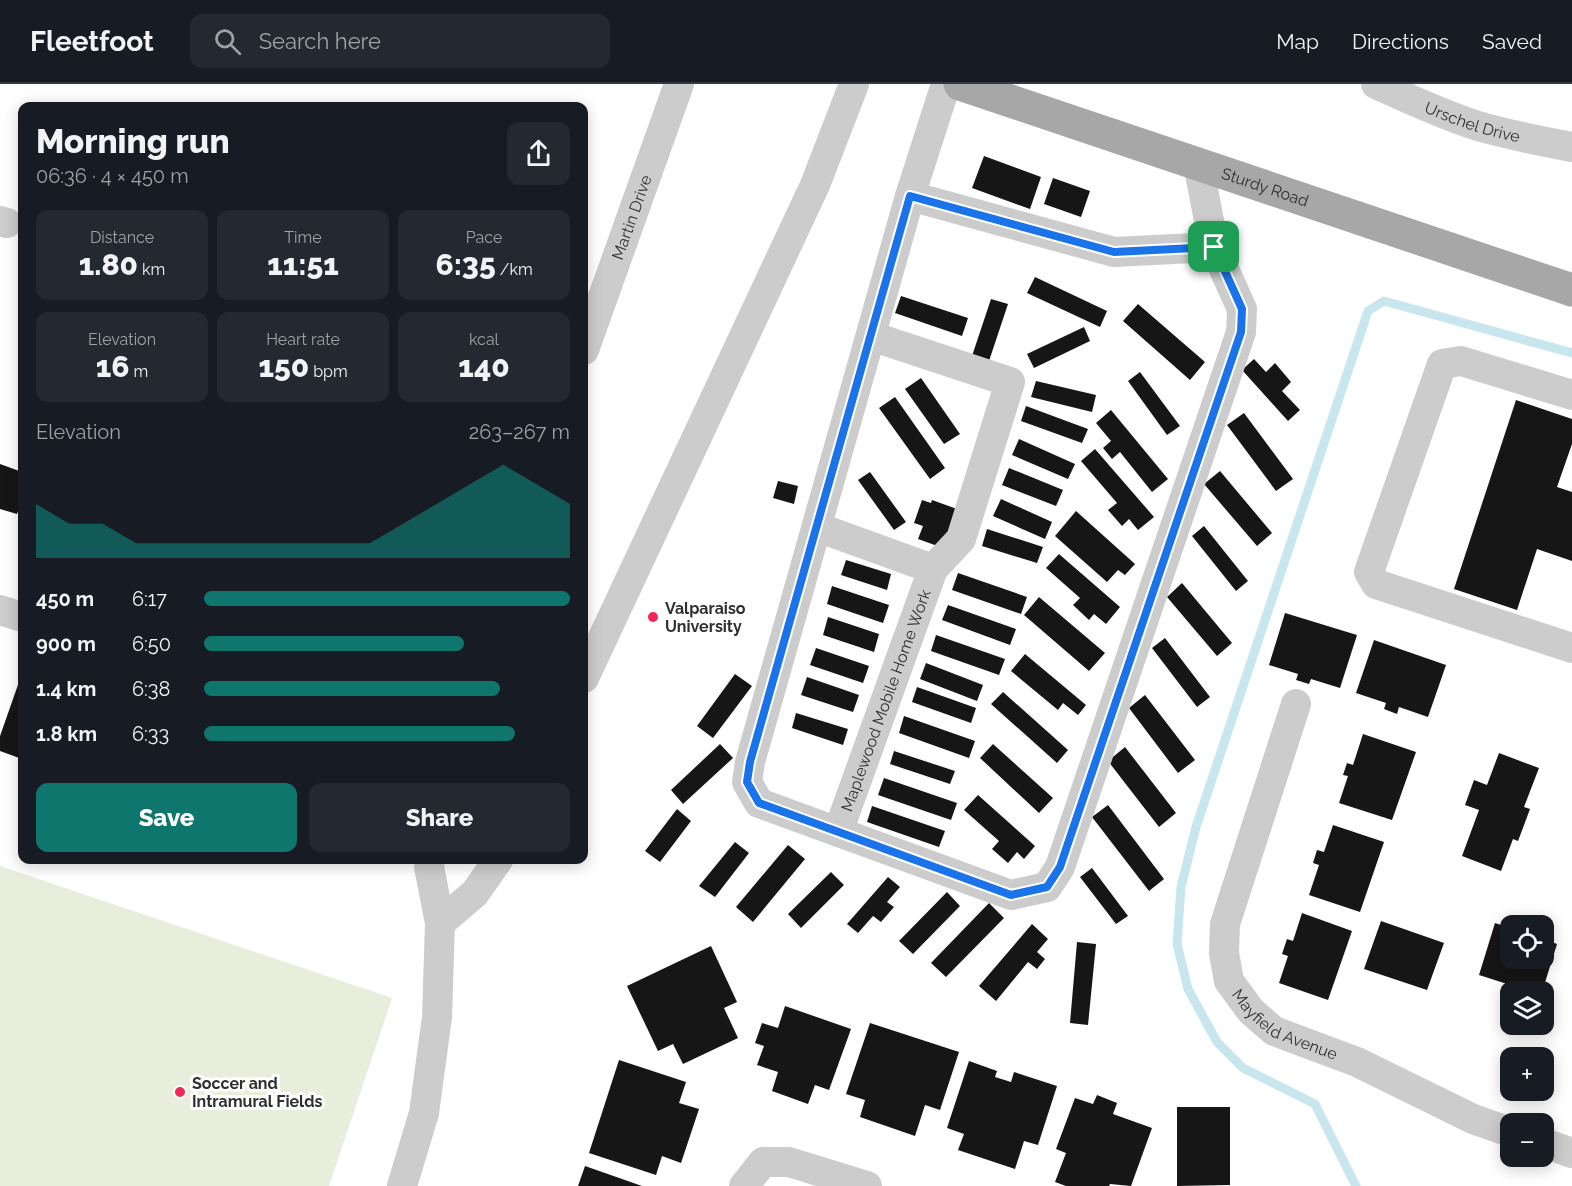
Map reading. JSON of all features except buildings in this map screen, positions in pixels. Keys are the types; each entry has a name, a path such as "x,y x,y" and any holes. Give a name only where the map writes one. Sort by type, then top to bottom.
{"main road":[{"name":"Sturdy Road","path":"960,84 1572,290"}],"street":[{"name":"Martin Drive","path":"588,339 679,84"},
{"path":"588,670 816,185 854,84"},
{"name":"Maplewood Mobile Home Work","path":"946,84 910,196 870,336 750,762 747,782 759,803 1011,895 1047,887 1060,867 1241,332 1242,309 1214,247 1198,163"},
{"name":"Urschel Drive","path":"1376,84 1431,109 1476,125 1522,138 1572,147"},
{"path":"910,196 1114,252 1214,247"},
{"name":"Maplewood Mobile Home Work","path":"838,832 933,568 961,539 1010,382 870,336"},
{"path":"1572,395 1461,361 1442,364 1369,572 1376,584 1572,648"},
{"name":"Maplewood Mobile Home Work","path":"817,527 933,568"},
{"path":"0,610 18,616"},
{"name":"Mayfield Avenue","path":"1296,704 1225,924 1224,953 1229,981 1251,1011 1274,1031 1358,1062 1473,1119 1500,1128"},
{"path":"402,1186 424,1113 437,1017 440,923 429,864"},
{"path":"440,923 475,893 495,864"},
{"path":"1554,1147 1572,1153"},
{"path":"744,1186 763,1162 789,1162 867,1186"}],"green space":[{"name":"Soccer and Intramural Fields","path":"0,866 392,998 329,1186 0,1186"}],"waterway":[{"path":"1356,1186 1315,1104 1243,1068 1217,1042 1188,989 1177,944 1181,887 1196,827 1368,311 1384,301 1572,353"}],"place":[{"name":"Valparaiso University","path":"653,617"},
{"name":"Soccer and Intramural Fields","path":"180,1092"}],"route":[{"path":"910,196 1114,252 1214,247 1242,309 1241,332 1060,867 1047,887 1011,895 759,803 747,782 750,762 910,196"}]}
